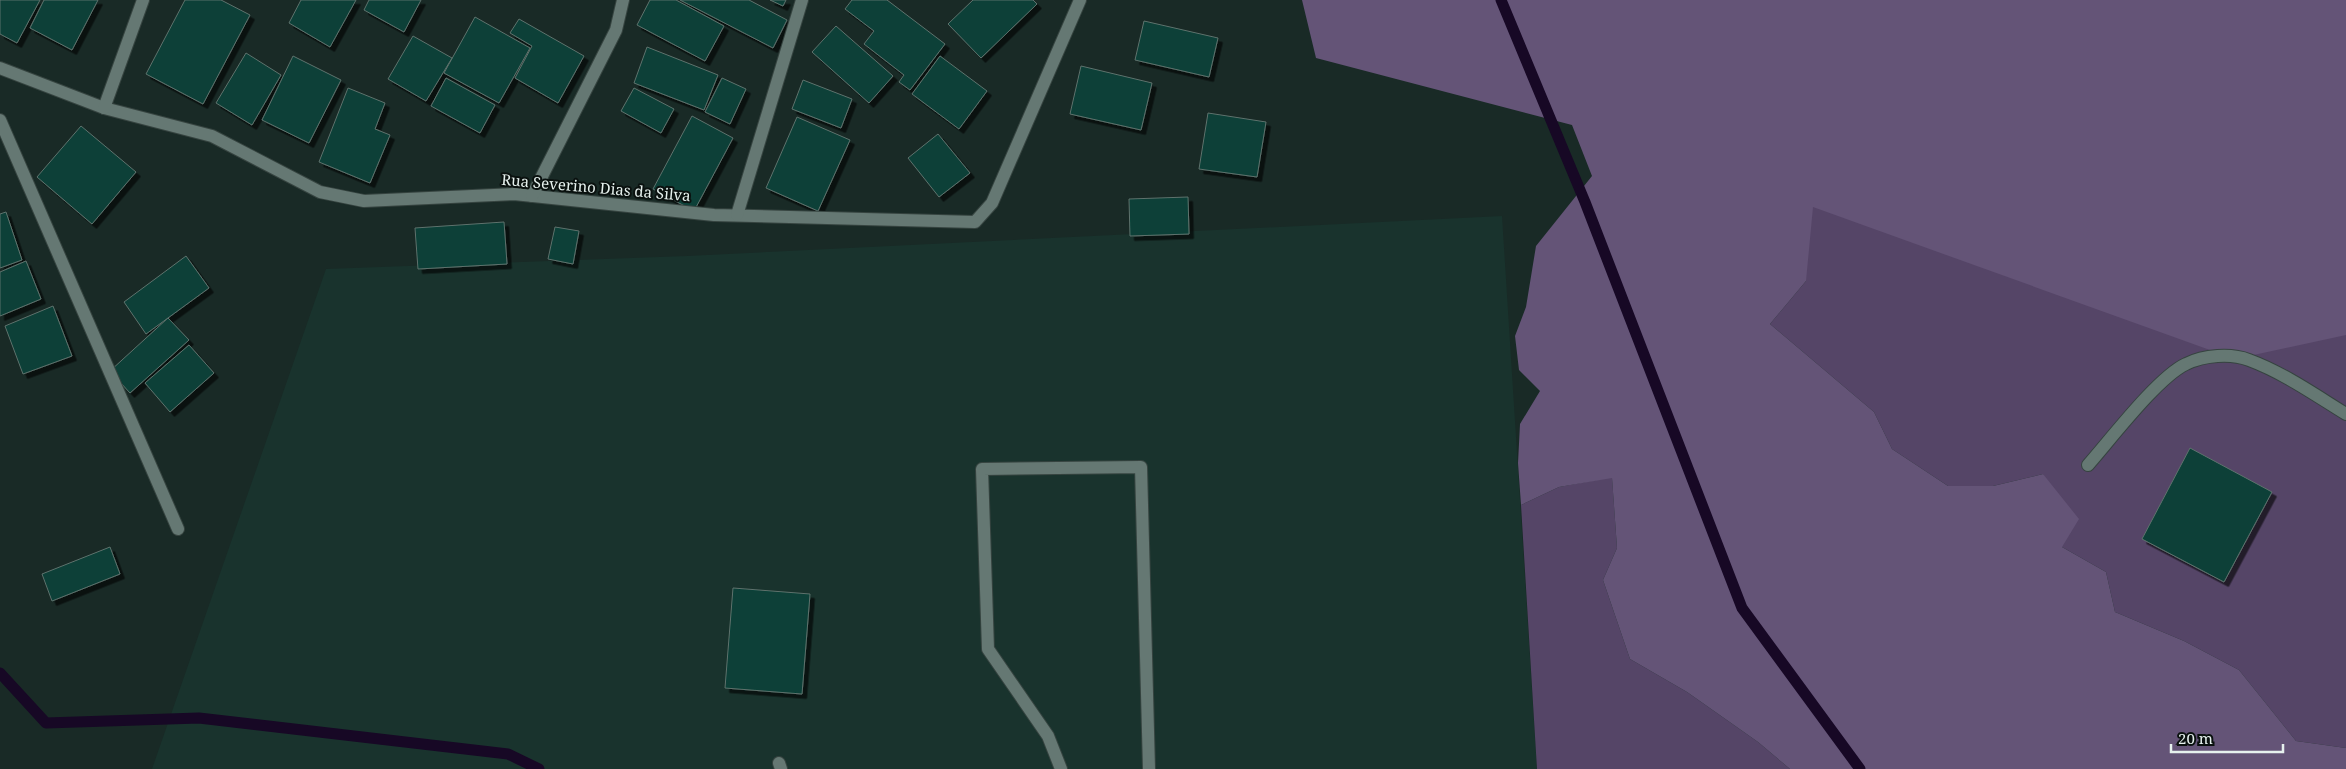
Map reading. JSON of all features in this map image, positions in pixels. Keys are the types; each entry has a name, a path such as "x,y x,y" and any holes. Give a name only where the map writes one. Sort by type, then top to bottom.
{"street":[{"path":"104,108 143,0"},
{"path":"532,196 616,30 623,0"},
{"path":"737,215 802,0"},
{"name":"Rua Severino Dias da Silva","path":"0,68 104,108 212,136 320,192 364,201 514,194 737,215 976,222 992,203 1080,0"},
{"path":"0,120 178,528"},
{"path":"2088,465 2158,387 2185,364 2210,356 2248,359 2290,379 2346,414"},
{"path":"1061,769 1048,736 988,649 982,469 1141,467 1149,769"}],"shaded area":[{"path":"1302,0 2346,0 2346,335 2235,359 1813,207 1806,281 1770,324 1874,412 1892,449 1948,486 1993,486 2043,474 2079,519 2062,547 2106,572 2115,612 2184,641 2239,670 2296,741 2346,748 2346,769 1790,769 1758,742 1687,692 1630,659 1603,580 1617,548 1612,478 1559,487 1521,505 1518,463 1520,424 1540,391 1519,370 1515,336 1526,307 1536,246 1592,176 1572,125 1316,58"},
{"path":"2346,93 2346,748 2296,741 2239,670 2184,641 2115,612 2106,572 2062,547 2043,474 1993,486 1948,486 1892,449 1874,412 1770,324 1806,281 1734,118"},
{"path":"1502,216 1537,769 152,769 326,269 687,256"},
{"path":"1612,477 1617,548 1603,580 1630,659 1687,692 1758,742 1790,769 1537,769 1521,505 1559,487"}],"building":[{"path":"0,0 40,0 17,43 0,34"},
{"path":"44,0 98,0 72,50 30,28"},
{"path":"185,0 221,0 250,15 203,104 146,74"},
{"path":"301,0 356,0 330,47 289,23"},
{"path":"369,0 421,0 404,32 364,10"},
{"path":"650,0 676,0 724,26 705,61 637,25"},
{"path":"680,0 749,0 787,20 773,48"},
{"path":"770,0 786,0 783,6"},
{"path":"852,0 887,0 945,44 910,90 899,82 904,75 864,44 874,31 845,9"},
{"path":"973,0 1033,0 1037,4 981,58 948,24"},
{"path":"475,17 530,48 499,103 444,73"},
{"path":"519,19 584,56 558,103 515,78 532,46 510,33"},
{"path":"1144,21 1218,38 1209,77 1135,60"},
{"path":"836,26 893,76 869,103 812,52"},
{"path":"413,36 452,58 426,101 388,79"},
{"path":"647,47 718,75 704,110 634,83"},
{"path":"246,53 281,75 252,125 216,103"},
{"path":"293,56 341,80 309,143 262,120"},
{"path":"940,56 987,91 959,129 912,94"},
{"path":"1081,66 1152,83 1141,130 1070,114"},
{"path":"446,78 495,105 480,133 431,106"},
{"path":"722,78 746,89 730,124 705,112"},
{"path":"803,80 852,99 841,128 792,109"},
{"path":"348,88 385,103 375,129 390,135 370,183 319,162"},
{"path":"634,88 674,109 661,133 621,111"},
{"path":"1208,113 1266,122 1257,177 1199,169"},
{"path":"692,116 733,138 694,211 653,189"},
{"path":"797,117 850,140 818,211 766,188"},
{"path":"81,126 136,172 92,224 37,177"},
{"path":"938,134 970,173 939,197 908,158"},
{"path":"1188,197 1189,234 1130,236 1129,199"},
{"path":"6,212 22,260 0,268 0,214"},
{"path":"504,222 507,264 418,269 415,228"},
{"path":"555,227 579,231 573,264 548,259"},
{"path":"186,256 209,288 146,334 124,302"},
{"path":"26,261 41,299 0,316 0,272"},
{"path":"53,306 72,356 23,374 5,326"},
{"path":"168,318 189,340 130,393 110,371"},
{"path":"189,345 214,373 170,412 145,383"},
{"path":"2190,448 2272,492 2224,582 2142,539"},
{"path":"110,547 120,574 52,601 42,574"},
{"path":"733,588 810,594 802,694 725,688"}],"waterway":[{"path":"1501,0 1585,202 1742,608 1860,769"},
{"path":"0,673 46,723 199,718 508,754 539,769"}]}
